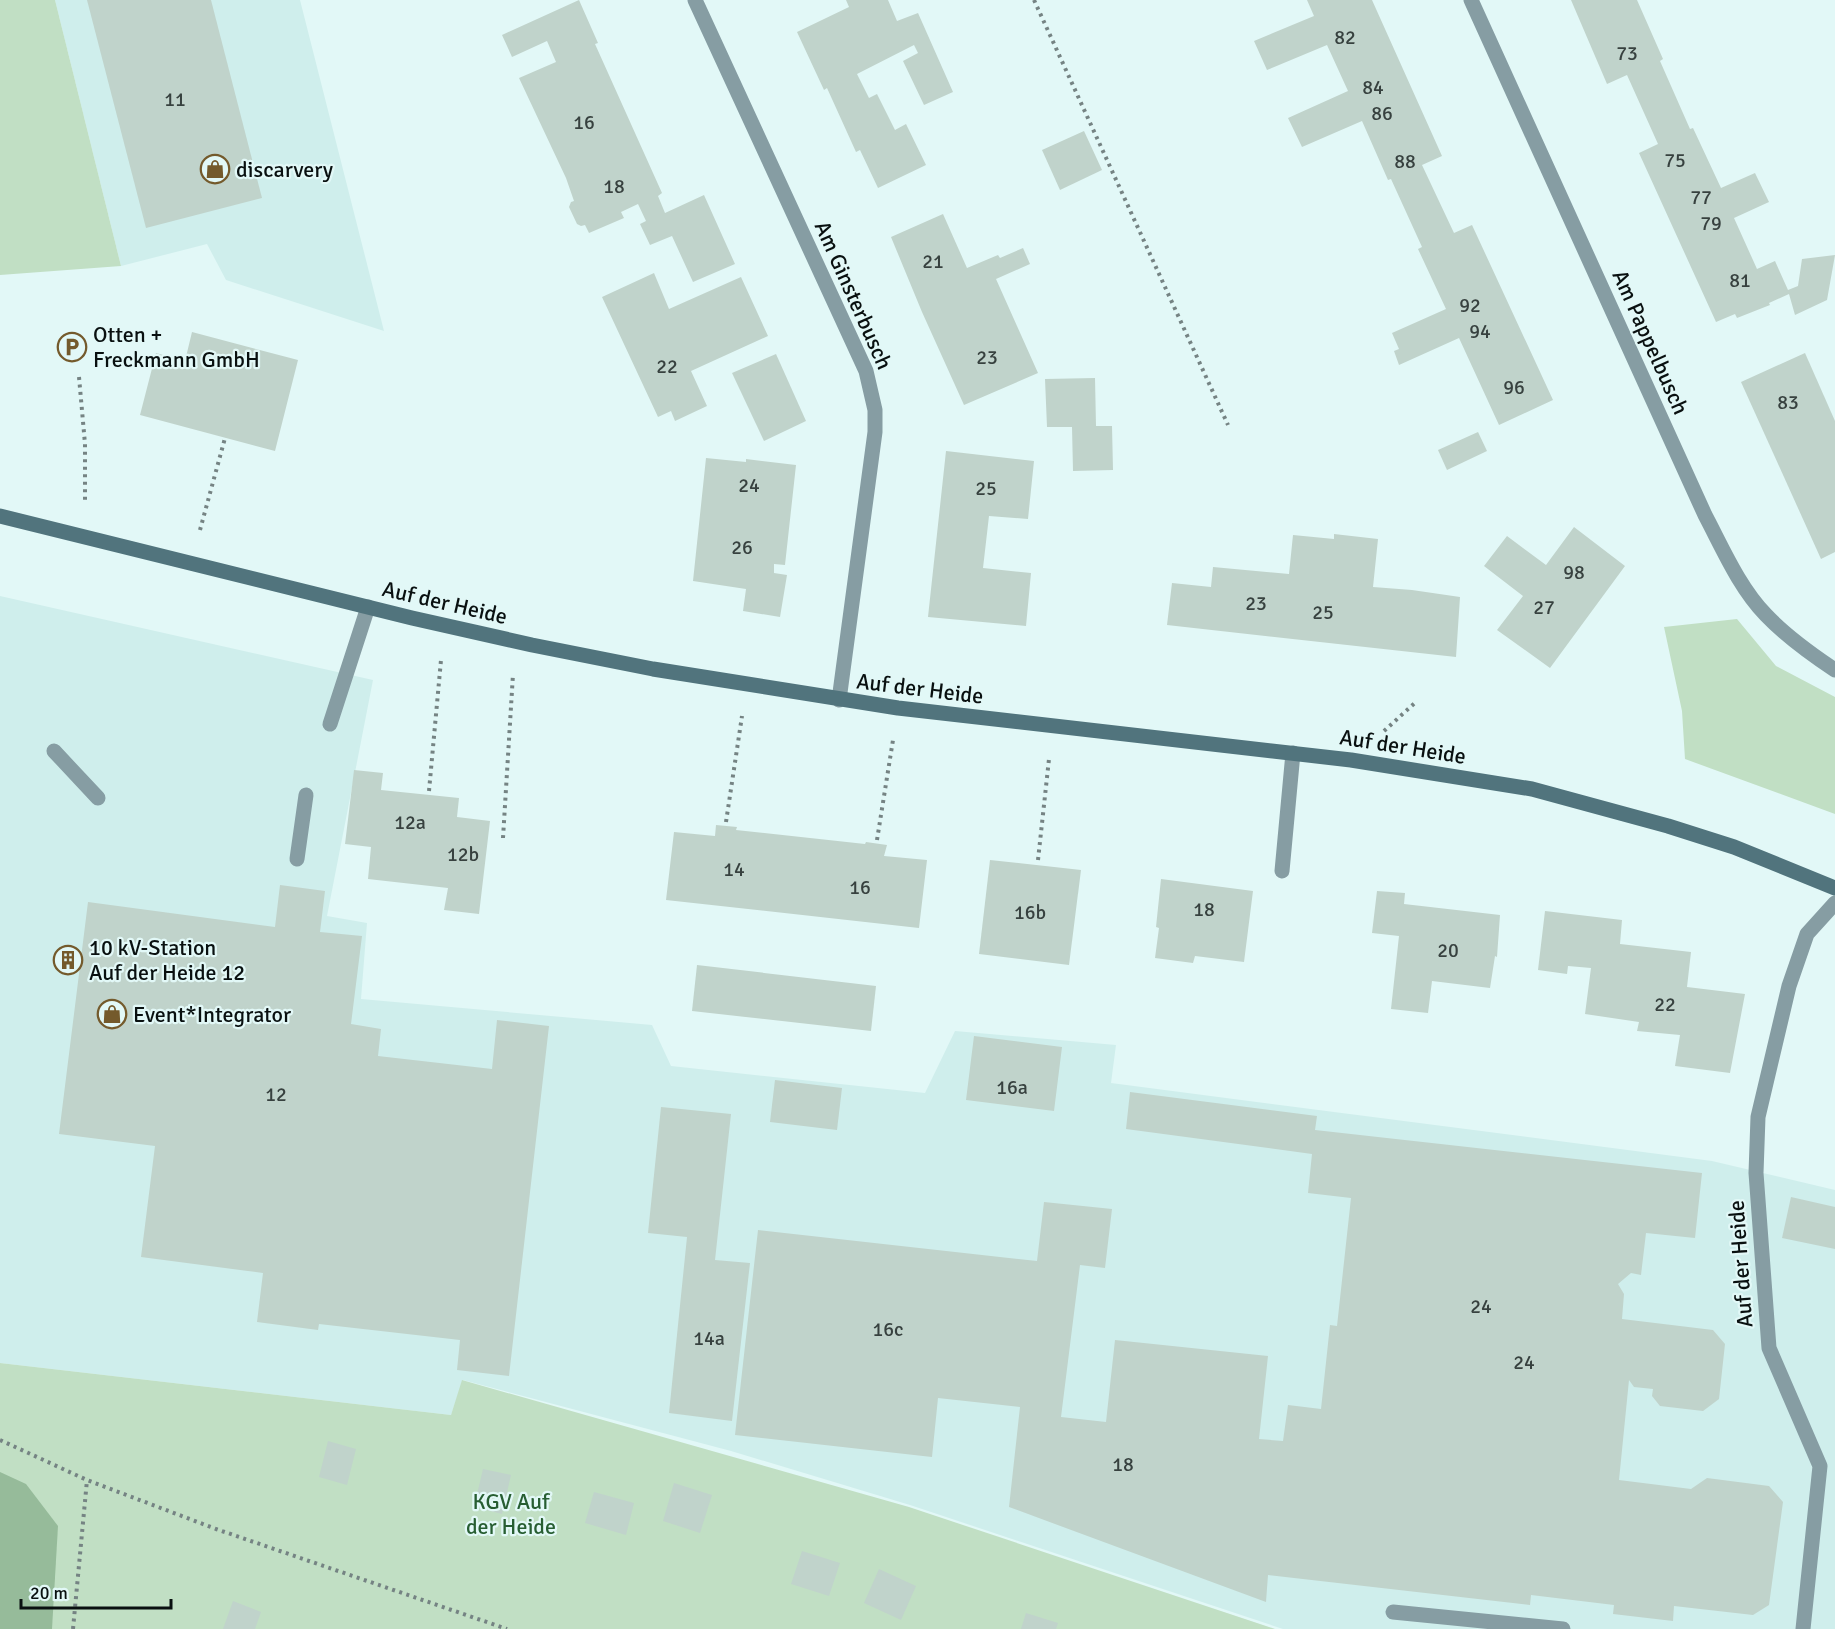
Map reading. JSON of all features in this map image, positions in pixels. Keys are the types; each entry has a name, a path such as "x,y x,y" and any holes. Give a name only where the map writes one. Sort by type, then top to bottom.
{"main road":[{"name":"Auf der Heide","path":"0,516 444,625 653,669 897,708 1351,760 1532,789 1668,826 1734,847 1835,888"}],"street":[{"name":"Am Ginsterbusch","path":"695,0 866,371 875,410 875,432 839,700"},
{"name":"Am Pappelbusch","path":"1471,0 1700,505 1734,571 1765,614 1809,652 1835,670"},
{"path":"330,724 368,607"},
{"path":"54,751 99,798"},
{"path":"1282,871 1293,753"},
{"path":"297,859 306,795"},
{"name":"Auf der Heide","path":"1803,1629 1820,1466 1769,1348 1756,1173 1758,1118 1789,986 1807,934 1835,903"},
{"path":"1393,1612 1563,1629"}],"path":[{"path":"1034,0 1228,425"},
{"path":"80,377 85,444 84,537"},
{"path":"191,563 225,438"},
{"path":"429,791 444,625"},
{"path":"503,838 515,641"},
{"path":"726,822 747,685"},
{"path":"877,840 897,708"},
{"path":"1038,860 1052,727"},
{"path":"0,1440 87,1480 216,1529 507,1629"},
{"path":"73,1629 87,1480"}],"shaded area":[{"path":"55,0 300,0 384,331 226,280 207,244 121,266"},
{"path":"0,596 373,680 327,916 367,923 361,999 652,1025 671,1066 925,1093 955,1031 1116,1045 1111,1083 1712,1161 1835,1190 1835,1629 1283,1629 910,1505 731,1451 463,1380 451,1415 0,1363"}],"green space":[{"path":"0,0 55,0 121,266 0,275"},
{"path":"1737,619 1776,666 1835,697 1835,814 1685,759 1682,711 1664,627"},
{"name":"KGV Auf der Heide","path":"0,1363 451,1415 462,1380 909,1507 1275,1629 0,1629"},
{"path":"0,1472 26,1484 58,1526 52,1629 0,1629"}],"building":[{"path":"87,0 211,0 262,198 146,228"},
{"path":"579,0 598,43 595,44 662,193 658,196 665,213 704,195 735,264 693,282 672,236 650,245 640,224 646,221 638,204 621,212 624,218 589,233 585,225 577,224 569,207 574,201 566,178 519,78 556,62 547,41 512,57 502,35"},
{"path":"846,0 888,0 897,21 918,13 953,92 924,105 903,61 918,53 914,45 857,74 869,98 877,94 895,130 906,124 926,165 878,188 860,150 856,152 827,88 824,90 797,32 849,7"},
{"path":"1307,0 1372,0 1442,156 1422,165 1454,233 1472,225 1553,400 1499,425 1459,338 1399,365 1394,351 1399,349 1392,333 1446,309 1418,249 1422,247 1391,179 1388,180 1362,121 1302,147 1288,118 1348,91 1327,45 1267,70 1254,41 1314,16"},
{"path":"1571,0 1637,0 1663,59 1660,61 1690,129 1693,128 1721,188 1755,173 1769,202 1734,218 1757,269 1775,261 1788,290 1798,286 1802,259 1835,255 1827,300 1795,315 1789,294 1769,303 1770,305 1737,318 1735,314 1716,322 1639,153 1658,144 1627,75 1607,84"},
{"path":"1084,131 1102,170 1060,190 1042,150"},
{"path":"943,214 967,268 998,255 1000,258 1023,248 1030,264 996,279 1038,373 964,405 891,237"},
{"path":"654,273 669,309 741,277 768,336 691,371 707,406 675,421 671,411 658,417 602,297"},
{"path":"192,332 298,360 275,451 140,415 156,353 185,361"},
{"path":"1805,353 1835,421 1835,552 1821,559 1741,382"},
{"path":"776,354 806,421 764,441 732,373"},
{"path":"1095,378 1096,426 1112,426 1113,470 1073,471 1072,427 1047,427 1045,379"},
{"path":"1478,432 1487,451 1447,470 1438,450"},
{"path":"946,451 1034,461 1028,519 989,516 983,568 1031,573 1026,626 928,617"},
{"path":"706,458 746,462 746,459 796,465 785,565 774,564 774,573 787,575 780,617 743,611 746,589 693,581"},
{"path":"1574,527 1625,566 1550,668 1497,630 1523,596 1484,566 1507,536 1546,565"},
{"path":"1334,534 1378,539 1373,587 1460,597 1456,657 1167,625 1172,583 1211,587 1213,567 1289,574 1293,535 1334,539"},
{"path":"354,770 383,773 381,790 459,798 457,817 490,821 479,914 444,910 448,888 368,879 371,847 345,844"},
{"path":"716,825 737,827 736,830 887,845 884,856 927,860 919,928 666,900 674,832 715,836"},
{"path":"990,860 1081,870 1069,965 979,954"},
{"path":"1161,879 1253,891 1244,962 1195,956 1193,963 1155,958"},
{"path":"280,885 325,891 320,932 362,936 351,1024 381,1029 378,1056 492,1069 497,1020 549,1026 509,1376 457,1370 460,1340 319,1324 318,1330 257,1322 263,1273 141,1257 155,1146 59,1134 88,902 275,927"},
{"path":"1377,891 1405,893 1404,904 1500,915 1497,957 1495,956 1490,988 1432,981 1428,1013 1391,1009 1399,936 1372,933"},
{"path":"1545,911 1622,920 1620,944 1691,952 1687,987 1745,994 1730,1073 1675,1066 1680,1035 1637,1031 1639,1022 1585,1014 1591,968 1568,966 1567,974 1538,970"},
{"name":"10 kV-Station Auf der Heide 12","path":"62,951 76,953 74,970 60,968"},
{"path":"697,965 876,986 871,1031 692,1011"},
{"path":"974,1036 1062,1047 1054,1111 966,1100"},
{"path":"775,1080 842,1088 837,1130 770,1122"},
{"path":"1130,1092 1317,1116 1315,1130 1702,1173 1695,1238 1646,1233 1641,1275 1631,1273 1618,1284 1624,1294 1622,1319 1713,1330 1725,1344 1719,1399 1703,1411 1660,1406 1652,1396 1653,1389 1634,1387 1629,1380 1619,1480 1691,1489 1707,1478 1769,1486 1783,1502 1769,1605 1753,1615 1674,1606 1673,1621 1613,1614 1614,1605 1531,1595 1530,1605 1268,1575 1266,1602 1009,1507 1020,1407 938,1398 932,1457 735,1435 758,1230 1037,1261 1044,1202 1112,1209 1105,1268 1080,1265 1061,1417 1106,1422 1115,1340 1268,1356 1259,1439 1283,1441 1288,1405 1321,1409 1330,1325 1337,1326 1351,1198 1308,1193 1312,1154 1126,1129"},
{"path":"661,1107 731,1114 715,1260 750,1263 732,1421 669,1413 687,1237 648,1233"},
{"path":"1791,1197 1835,1207 1835,1249 1782,1238"},
{"path":"328,1441 356,1449 347,1485 319,1477"},
{"path":"483,1469 511,1475 502,1514 474,1507"},
{"path":"674,1483 712,1495 700,1533 663,1521"},
{"path":"594,1492 634,1503 626,1535 585,1523"},
{"path":"802,1551 840,1563 829,1596 791,1584"},
{"path":"879,1569 916,1586 901,1620 864,1603"},
{"path":"233,1601 261,1612 255,1629 223,1629"},
{"path":"1026,1613 1058,1623 1056,1629 1021,1629"}],"place":[{"name":"discarvery","path":"215,169"},
{"name":"Otten + Freckmann GmbH","path":"72,347"},
{"name":"10 kV-Station Auf der Heide 12","path":"68,960"},
{"name":"Event*Integrator","path":"112,1014"}]}
